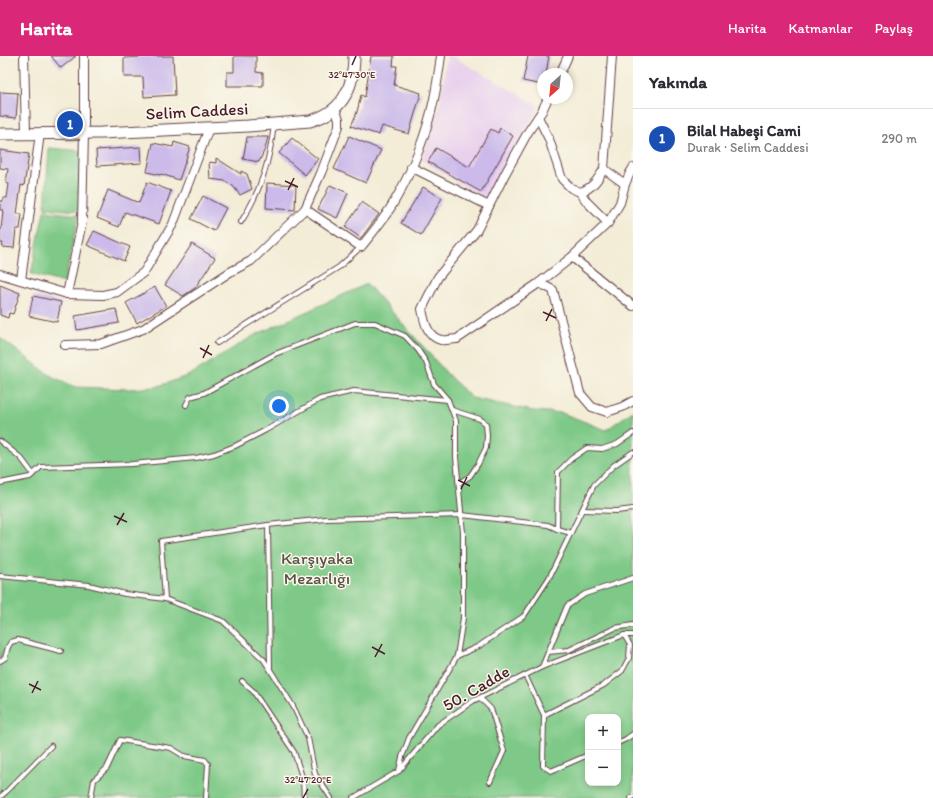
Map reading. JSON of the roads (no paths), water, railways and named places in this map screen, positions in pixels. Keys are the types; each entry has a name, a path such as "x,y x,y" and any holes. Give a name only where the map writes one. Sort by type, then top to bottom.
{"main road":[{"name":"Selim Caddesi","path":"0,134 84,133 209,128 310,121 318,119 335,108 349,90 353,75 354,56"}],"street":[{"path":"24,56 26,133"},
{"path":"67,294 82,222 84,56"},
{"path":"305,209 361,246 394,203 412,167 423,138 434,99 441,56"},
{"path":"563,68 568,56"},
{"path":"580,192 591,187 604,169 612,56"},
{"path":"545,104 524,139 477,230 438,277 422,309 425,323 430,335 441,341 457,339 539,283 572,257 608,223 620,203 625,184 633,168"},
{"path":"65,345 101,344 143,330 230,272 251,261 305,209 339,126 339,119 335,108"},
{"path":"538,117 549,139 562,179 571,188 580,192 587,202 608,223"},
{"path":"0,274 67,294 103,295 117,292 144,272 173,224 209,128"},
{"path":"21,280 40,133"},
{"path":"412,167 489,206"},
{"path":"604,169 625,184"},
{"path":"572,257 633,306"},
{"path":"539,283 553,290 580,393 592,407 607,412 622,407 633,401"}],"lane":[{"path":"241,222 262,182 270,151 274,124"},
{"path":"217,343 339,267 361,246"},
{"path":"186,405 190,397 204,393 275,354 355,323 375,323 406,336 426,362 434,384 448,400 456,421 456,457 463,533 463,618 457,656 409,738 402,757 399,772"},
{"path":"0,483 30,477 41,466 132,464 196,458 214,454 235,446 266,430 320,399 354,391 372,394 448,400"},
{"path":"452,410 480,419 486,424 486,448 470,476 459,483"},
{"path":"557,529 558,472 571,459 587,448 602,449 617,444 633,434"},
{"path":"0,441 21,458 33,474"},
{"path":"457,656 479,646 524,616 549,578 594,485 613,466 633,452"},
{"path":"582,510 617,511 633,509"},
{"path":"165,599 161,541 268,525 326,519 462,515 548,525 571,533"},
{"path":"268,525 270,668"},
{"path":"0,576 89,585 126,594 165,599 223,621 264,660 270,668 293,706 308,738 315,774 331,798"},
{"path":"542,667 567,606 585,594 633,578"},
{"path":"548,652 570,650 615,628 633,625"},
{"path":"544,715 604,685 622,671 629,658 630,645 624,635"},
{"name":"50. Cadde","path":"353,798 399,772 438,725 474,701 542,667 624,635 633,635"},
{"path":"0,661 5,658 8,647 12,642 18,640 61,651"},
{"path":"525,675 544,715 542,766 551,771 585,756"},
{"path":"242,681 253,691 294,752 303,780 304,798"},
{"path":"480,698 491,709 504,751 490,782"},
{"path":"621,742 633,734"},
{"path":"91,798 94,780 107,768 120,740 171,748 184,756 205,760 208,764 206,798"},
{"path":"0,797 51,746"}],"place":[{"name":"Bilal Habeşi Cami","path":"70,124"}],"park label":[{"name":"Karşıyaka Mezarlığı","path":"317,568"}]}
